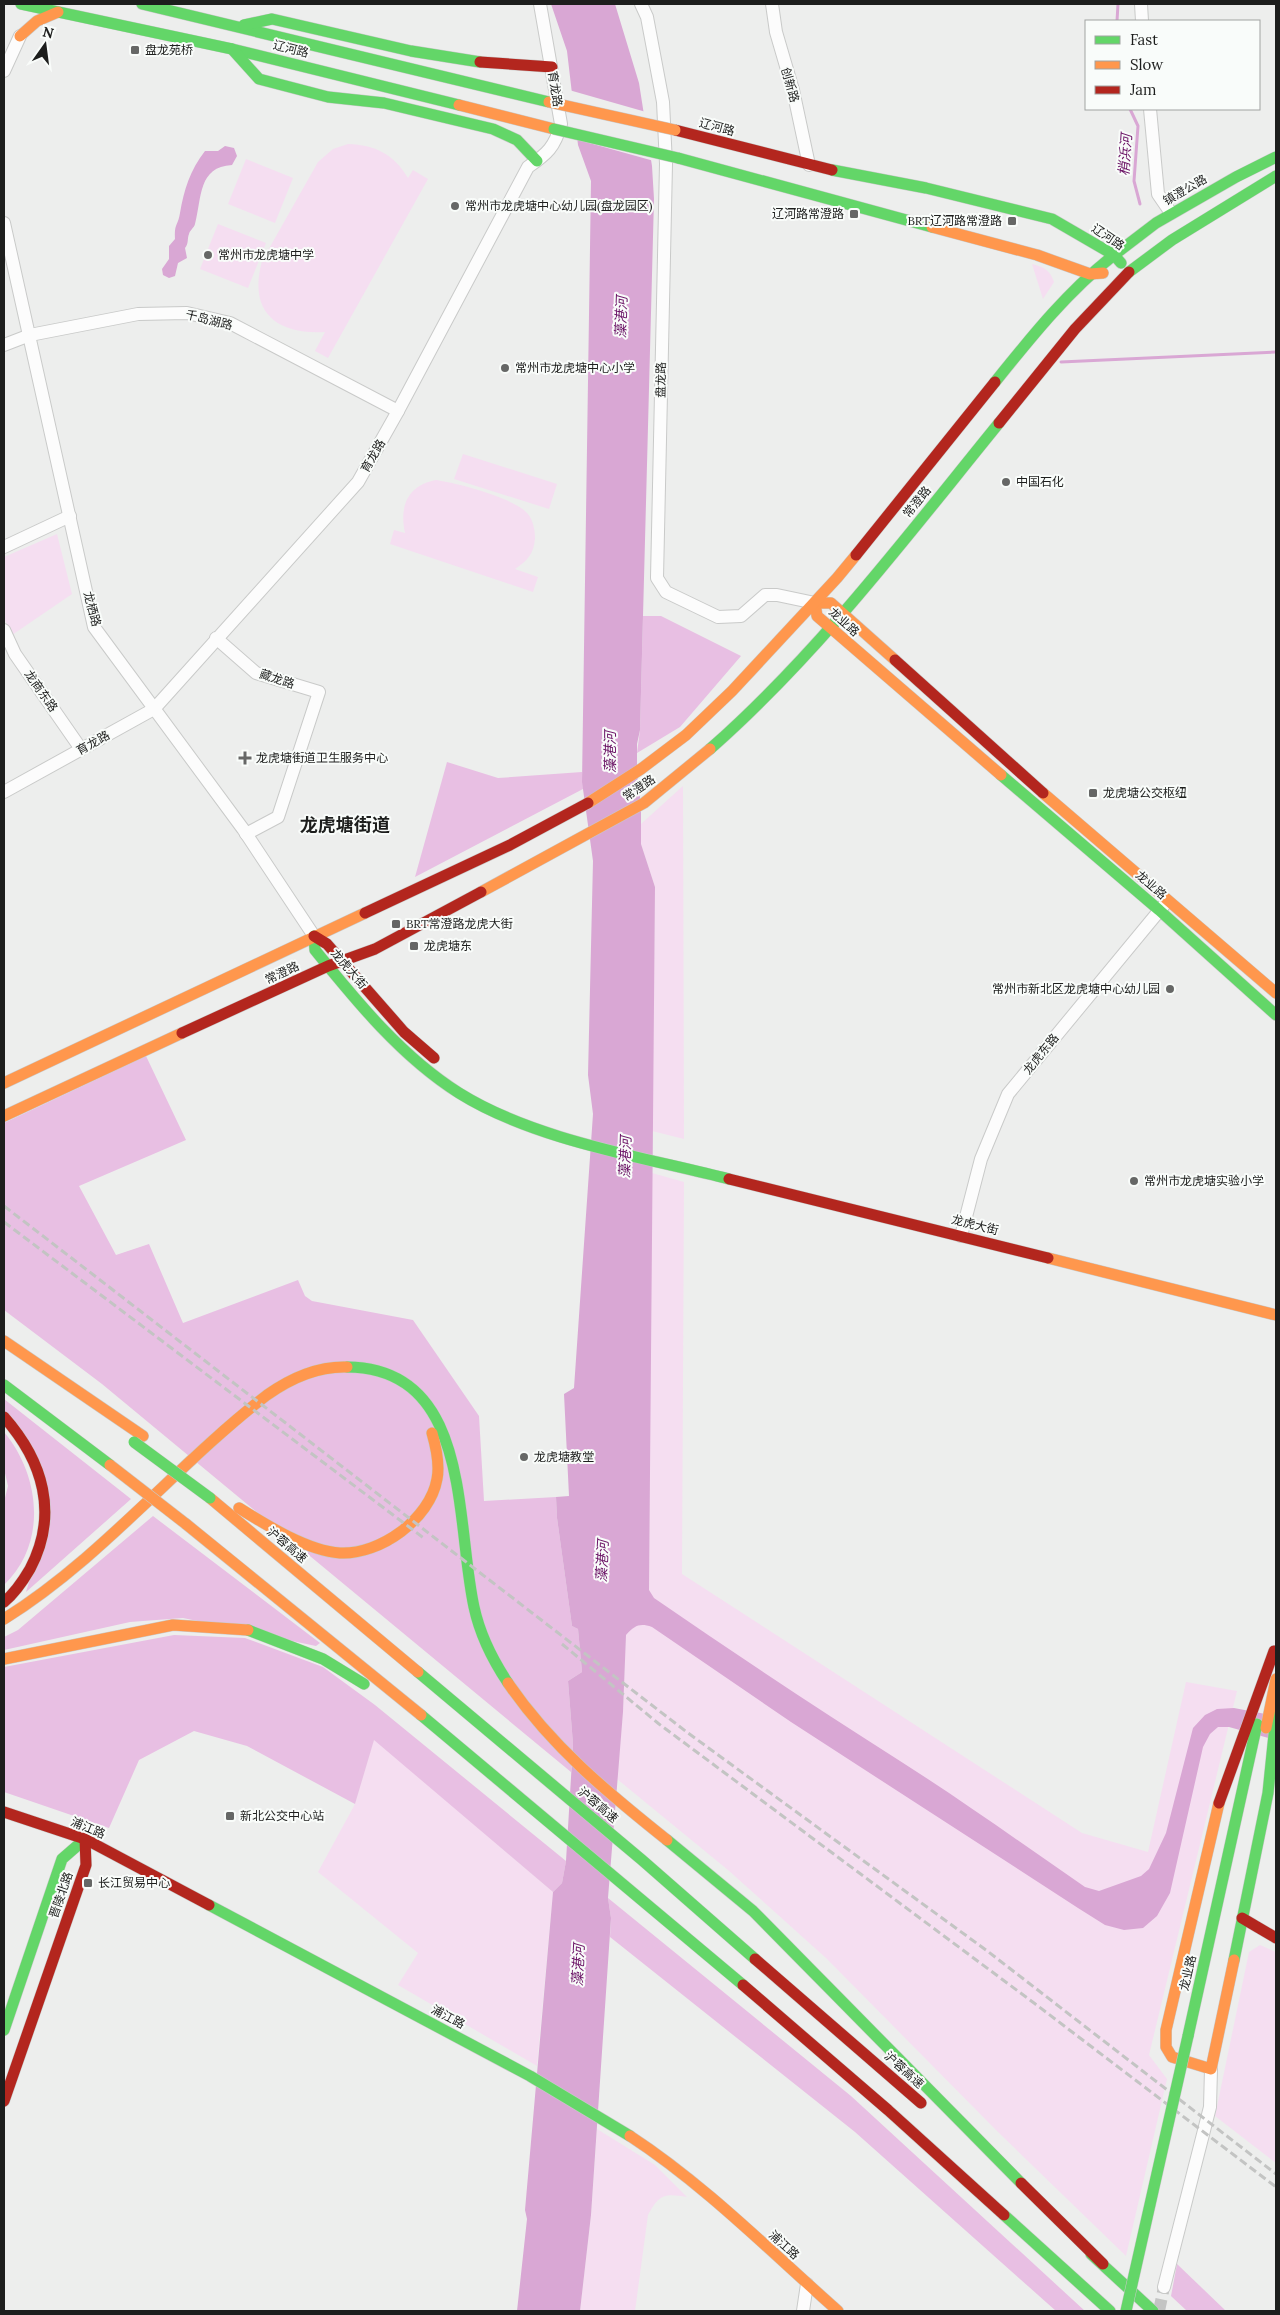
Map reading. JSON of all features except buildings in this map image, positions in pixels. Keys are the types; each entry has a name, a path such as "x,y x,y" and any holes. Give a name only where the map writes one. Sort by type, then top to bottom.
{"main road":[{"path":"8,4 18,12 20,36"},
{"name":"辽河路","path":"21,4 232,48 678,158 1036,255"},
{"name":"辽河路","path":"142,4 548,102 675,130 809,166 926,188 1052,218 1114,255 1130,272"},
{"path":"20,36 40,18 58,12"},
{"path":"239,26 272,19 457,59 511,67 552,67"},
{"path":"232,48 259,79 328,97 384,103 493,129 517,140 537,161"},
{"name":"镇澄公路","path":"1114,255 1171,213 1276,157"},
{"path":"1036,255 1090,274 1130,272 1172,240 1276,176"},
{"path":"1036,255 1059,266 1067,279 1066,292 1054,311"},
{"name":"常澄路","path":"4,1083 510,845 581,807 641,770 686,735 732,691 816,603 1054,311 1090,274 1114,255"},
{"name":"常澄路","path":"4,1116 328,966 375,949 644,803 696,762 748,716 831,629 1076,328 1130,272"},
{"name":"龙业路","path":"1276,993 1023,775 844,614 831,603 816,603 817,616 831,629 1159,910 1276,1015"},
{"name":"龙虎大街","path":"314,936 327,944 404,1032 466,1086 527,1116 561,1124"},
{"name":"龙虎大街","path":"314,936 315,950 393,1040 458,1092 525,1126 577,1141 669,1158 963,1227 1276,1315"},
{"path":"669,1158 906,1211"},
{"path":"1258,1298 1276,1303"},
{"path":"4,1341 138,1439"},
{"name":"沪蓉高速","path":"4,1345 138,1439 214,1496 642,1860 932,2112"},
{"path":"4,1619 28,1604 76,1565 271,1391 293,1379 326,1369 356,1366 370,1368 401,1380 417,1393 442,1426 453,1465 468,1576 483,1639 517,1696 562,1750 645,1823 700,1865 753,1912 891,2053 1103,2264 1153,2311"},
{"path":"214,1496 257,1520 309,1544 340,1553 376,1547 408,1525 428,1500 437,1479 437,1448 431,1427 420,1411 405,1395 389,1384 367,1377 346,1376 325,1379 306,1385 280,1398 244,1429"},
{"path":"4,1385 186,1524 637,1896 857,2083 1110,2311"},
{"path":"4,1417 32,1455 40,1476 46,1512 39,1553 21,1583 4,1602"},
{"path":"4,1631 35,1610 229,1442"},
{"path":"4,1659 173,1625 247,1630 323,1659 390,1700 546,1822"},
{"name":"龙业路","path":"1126,2311 1262,1746 1265,1709 1275,1646"},
{"name":"龙业路","path":"1265,1709 1276,1679"},
{"path":"1265,1709 1262,1746 1268,1793 1211,2069 1172,2057 1166,2047 1166,2030 1212,1826 1241,1740 1265,1709"},
{"name":"浦江路","path":"4,1812 85,1839 530,2076 604,2119 659,2155 692,2181 838,2311"},
{"name":"晋陵北路","path":"4,2030 62,1859 85,1839"},
{"name":"晋陵北路","path":"4,2101 86,1865 85,1839"},
{"path":"1242,1918 1276,1938"},
{"name":"龙业路","path":"1138,2311 1193,2038"},
{"path":"954,2132 1103,2264"}],"street":[{"name":"育龙路","path":"4,792 154,708 358,482 528,167 537,161 557,141 561,124 540,4"},
{"name":"盘龙路","path":"641,4 647,17 663,102 666,164 656,578 666,592 718,617 741,616 765,595 777,595 816,603"},
{"name":"创新路","path":"772,4 776,32 793,90 809,166"},
{"path":"1141,4 1142,20"},
{"path":"4,71 20,36"},
{"path":"1150,110 1158,194 1171,213"},
{"name":"龙栖路","path":"4,223 8,268 30,334 94,627 246,834 314,936"},
{"name":"千岛湖路","path":"4,345 30,334 138,314 187,313 230,323 398,411"},
{"path":"4,547 70,516"},
{"name":"龙商东路","path":"4,630 15,654 81,749"},
{"name":"藏龙路","path":"216,638 256,673 319,692 278,817 246,834"},
{"name":"龙虎东路","path":"963,1227 981,1159 1008,1094 1169,900"},
{"path":"1164,2287 1210,2107 1211,2069"},
{"path":"803,2311 808,2284"}],"shaded area":[{"path":"348,144 367,146 383,152 397,163 408,178 413,170 428,179 328,358 315,351 325,332 308,332 293,329 280,324 270,317 263,307 259,294 259,279 262,261 318,162 333,149"},
{"path":"246,159 293,178 275,223 228,204"},
{"path":"218,224 266,243 248,288 200,269"},
{"path":"1032,264 1046,270 1054,282 1043,299"},
{"path":"463,454 557,484 549,509 454,479"},
{"path":"436,480 457,484 498,497 520,507 527,513 533,525 534,544 529,556 515,569 538,577 533,592 390,544 394,530 405,533 403,514 412,492 426,483"},
{"path":"57,534 72,594 12,635 4,618 4,557"},
{"path":"643,616 661,616 741,656 680,727 637,753 640,730"},
{"path":"447,762 498,778 582,772 583,789 415,877"},
{"path":"683,786 684,1139 652,1131 655,887 641,844 641,824"},
{"path":"146,1056 186,1140 79,1186 116,1255 149,1244 183,1323 298,1280 305,1296 312,1301 413,1320 479,1416 484,1501 556,1497 557,1518 572,1626 578,1629 582,1672 568,1681 573,1744 571,1772 102,1384 4,1310 4,1123"},
{"path":"652,1173 684,1182 682,1574 1082,1833 1148,1852 1186,1682 1237,1691 1149,2055 1167,2079 1126,2256 997,2131 826,1958 728,1870 617,1779 623,1712 628,1563 648,1563"},
{"path":"4,1399 131,1499 26,1592 51,1509 4,1409"},
{"path":"4,1432 16,1449 25,1468 31,1488 34,1509 33,1529 28,1549 18,1568 4,1585 4,1502 8,1486 4,1469"},
{"path":"153,1516 320,1643 316,1646 183,1618 130,1622 4,1650 4,1637 18,1630"},
{"path":"174,1635 245,1638 323,1667 375,1705 566,1861 562,1883 553,1892 374,1740 355,1804 247,1746 194,1731 139,1760 109,1828 4,1792 4,1667"},
{"path":"374,1739 553,1892 537,2066 398,1985 418,1953 318,1872 355,1804"},
{"path":"608,1898 851,2096 1085,2311 1056,2311 855,2132 610,1937 611,1918"},
{"path":"1260,1945 1276,1952 1276,2163 1215,2116 1249,1952"},
{"path":"597,2129 655,2165 687,2197 668,2195 663,2197 659,2199 648,2215 635,2311 580,2311 591,2215"},
{"path":"1177,2264 1226,2311 1187,2311 1171,2296"}],"water":[{"name":"藻港河","path":"551,4 615,4 639,83 652,166 654,199 640,730 637,744 637,773 641,806 641,844 655,887 649,1590 654,1598 947,1792 1085,1887 1099,1891 1141,1876 1149,1869 1166,1833 1193,1728 1205,1715 1217,1709 1234,1708 1276,1716 1276,1740 1229,1727 1218,1727 1210,1734 1203,1747 1170,1893 1157,1916 1143,1928 1124,1930 1105,1925 1078,1908 791,1722 652,1627 641,1625 632,1629 626,1635 623,1712 608,1898 611,1918 591,2215 580,2311 517,2311 527,2219 525,2210 553,1892 562,1883 566,1861 573,1744 568,1681 582,1672 578,1629 572,1626 557,1518 556,1497 569,1496 564,1394 574,1388 593,1114 588,1075 593,861 582,782 591,181 578,145 567,51"},
{"path":"225,146 234,148 237,156 232,165 221,167 207,177 203,185 195,224 188,236 185,248 187,258 178,263 175,276 169,278 163,275 162,269 169,259 169,246 175,239 176,227 186,188 192,173 205,151 218,151"}],"pier":[{"path":"569,90 646,112 654,161 575,139"}],"waterway":[{"name":"梢浜河","path":"1117,20 1118,4"},
{"name":"梢浜河","path":"1130,110 1138,126 1134,181 1140,204"},
{"path":"1061,362 1276,352"}],"tunnel":[{"path":"1159,2311 1164,2287"}],"railway":[{"path":"4,1206 688,1733 986,1950 1276,2174"},
{"path":"4,1222 425,1539"},
{"path":"562,1644 659,1724 1034,2003 1276,2187"}],"traffic: fast":[{"path":"21,4 232,49 459,105"},
{"path":"142,4 549,102"},
{"path":"244,25 272,19 411,51 480,62"},
{"path":"232,49 259,79 328,97 384,103 493,129 517,140 537,161"},
{"path":"554,129 678,158"},
{"path":"1114,255 1156,223 1236,177 1276,157"},
{"path":"678,158 932,227"},
{"path":"832,170 926,188 1052,219 1114,255 1121,263"},
{"path":"1129,272 1172,240 1276,176"},
{"path":"995,382 1066,299 1114,255"},
{"path":"710,749 750,712 825,633 896,550 999,423"},
{"path":"1001,775 1159,910 1276,1015"},
{"path":"314,936 315,950 381,1028 418,1063 459,1093 489,1109 555,1135 626,1155 729,1179"},
{"path":"347,1367 388,1374 417,1393 437,1421 450,1455 458,1494 474,1607 487,1646 508,1683"},
{"path":"4,1385 110,1465"},
{"path":"134,1442 210,1498"},
{"path":"248,1630 323,1659 364,1684"},
{"path":"418,1672 642,1860 755,1959"},
{"path":"421,1715 743,1985"},
{"path":"1234,1960 1268,1793 1276,1715"},
{"path":"1188,2036 1257,1724"},
{"path":"4,2030 62,1859 85,1839"},
{"path":"667,1840 753,1911 1021,2183"},
{"path":"209,1905 530,2076 630,2136"},
{"path":"1126,2311 1188,2036"},
{"path":"1004,2215 1110,2311"},
{"path":"1091,2254 1153,2311"}],"traffic: slow":[{"path":"20,36 37,21 58,12"},
{"path":"549,102 675,130"},
{"path":"459,105 554,129"},
{"path":"932,227 1037,255 1090,274 1103,273"},
{"path":"588,803 641,769 686,735 732,691 856,555"},
{"path":"895,660 831,603 815,603 817,616 1001,775"},
{"path":"481,892 644,803 710,749"},
{"path":"1043,793 1276,993"},
{"path":"4,1083 365,913"},
{"path":"4,1116 182,1033"},
{"path":"1048,1258 1276,1315"},
{"path":"4,1341 143,1436"},
{"path":"4,1619 40,1595 74,1568 201,1451 267,1395 285,1383 305,1374 336,1367 347,1367"},
{"path":"239,1508 288,1536 315,1548 340,1553 371,1548 401,1532 425,1508 437,1479 438,1462 432,1433"},
{"path":"110,1465 186,1524"},
{"path":"210,1498 418,1672"},
{"path":"186,1524 421,1715"},
{"path":"4,1659 173,1625 248,1630"},
{"path":"1266,1728 1276,1679"},
{"path":"508,1683 543,1728 582,1768 667,1840"},
{"path":"1219,1803 1166,2030 1166,2047 1172,2057 1211,2069 1234,1960"},
{"path":"630,2136 658,2155 711,2197 838,2311"}],"traffic: jam":[{"path":"480,62 552,67"},
{"path":"675,130 832,170"},
{"path":"999,423 1075,329 1129,272"},
{"path":"856,555 995,382"},
{"path":"895,660 1043,793"},
{"path":"365,913 510,845 588,803"},
{"path":"182,1033 328,966 375,949 481,892"},
{"path":"314,936 327,944 404,1032 434,1058"},
{"path":"729,1179 1048,1258"},
{"path":"4,1417 18,1434 29,1452 37,1470 45,1508 44,1528 39,1548 30,1569 12,1595 4,1602"},
{"path":"1219,1803 1274,1651"},
{"path":"4,1812 85,1839 209,1905"},
{"path":"4,2101 86,1865 85,1839"},
{"path":"1242,1918 1276,1938"},
{"path":"755,1959 921,2103"},
{"path":"743,1985 888,2110 1004,2215"},
{"path":"1021,2183 1103,2264"}],"place":[{"name":"盘龙苑桥","path":"135,50"},
{"name":"常州市龙虎塘中心幼儿园(盘龙园区)","path":"455,206"},
{"name":"辽河路常澄路","path":"854,214"},
{"name":"BRT辽河路常澄路","path":"1012,221"},
{"name":"常州市龙虎塘中学","path":"208,255"},
{"name":"常州市龙虎塘中心小学","path":"505,368"},
{"name":"中国石化","path":"1006,482"},
{"name":"龙虎塘街道卫生服务中心","path":"245,758"},
{"name":"龙虎塘公交枢纽","path":"1093,793"},
{"name":"BRT常澄路龙虎大街","path":"396,924"},
{"name":"龙虎塘东","path":"414,946"},
{"name":"常州市新北区龙虎塘中心幼儿园","path":"1170,989"},
{"name":"常州市龙虎塘实验小学","path":"1134,1181"},
{"name":"龙虎塘教堂","path":"524,1457"},
{"name":"新北公交中心站","path":"230,1816"},
{"name":"长江贸易中心","path":"88,1883"}],"district":[{"name":"龙虎塘街道","path":"345,825"}]}
